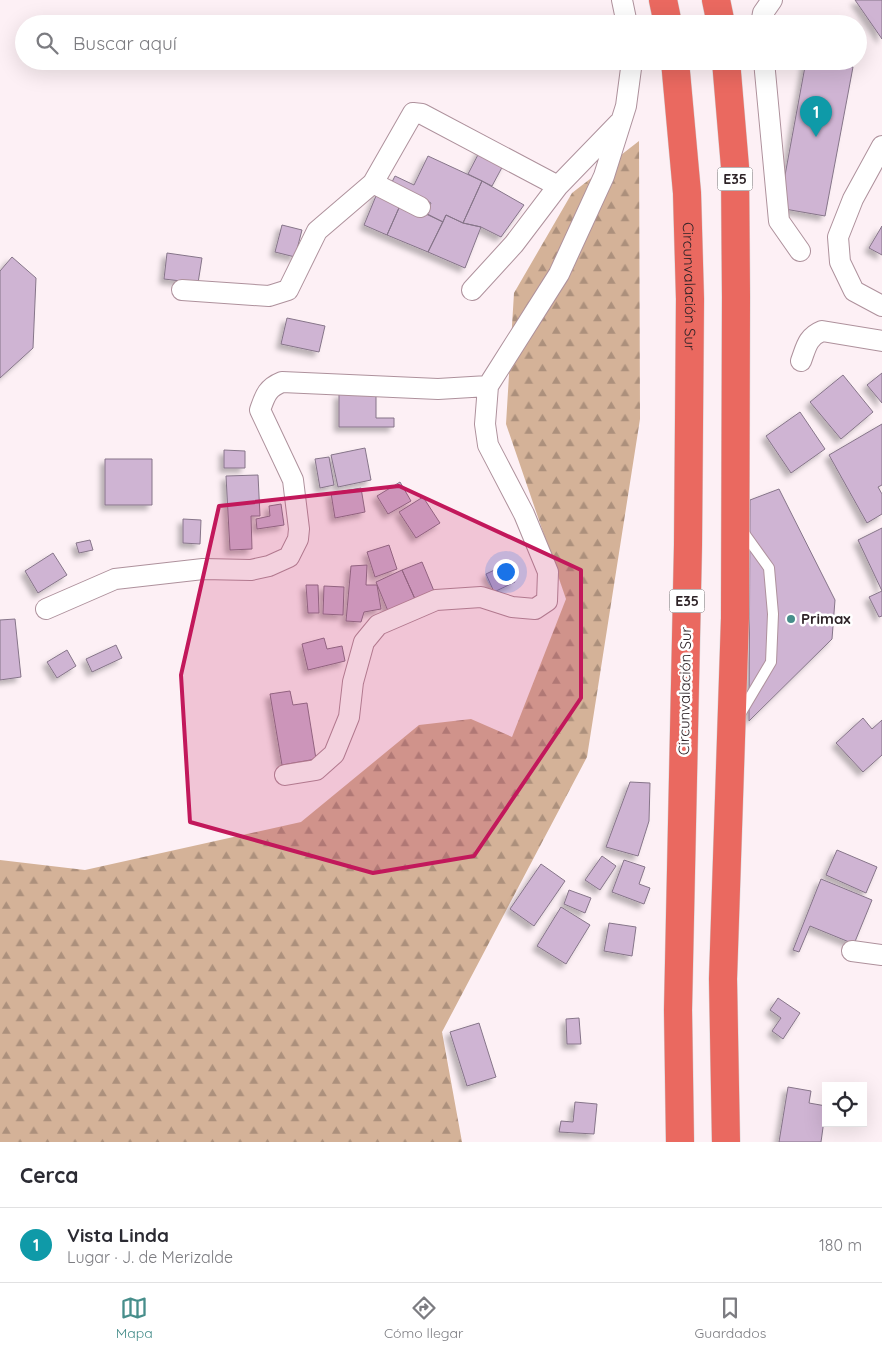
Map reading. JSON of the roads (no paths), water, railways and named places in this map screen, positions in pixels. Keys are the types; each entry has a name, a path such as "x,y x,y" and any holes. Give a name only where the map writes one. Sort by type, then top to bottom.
{"highway":[{"path":"663,0 666,15"},
{"path":"716,0 720,15"},
{"name":"Circunvalación Sur","path":"676,70 687,193 690,299 688,545 678,1010 680,1142"},
{"name":"E35","path":"726,1142 723,979 732,728 736,522 735,167 727,70"}],"street":[{"path":"622,0 625,15"},
{"path":"723,15 724,0"},
{"path":"763,15 772,0"},
{"path":"285,775 316,770 334,754 349,717 353,682 364,642 378,625 436,600 481,597 512,607 535,609 546,601 548,572 524,514 488,445 485,424 488,386 559,274 604,176 626,106 631,70"},
{"path":"765,70 779,221 800,251"},
{"path":"182,290 269,296 288,290 317,231 373,183 413,113 422,114 558,186"},
{"path":"472,290 514,244 558,186 622,120"},
{"path":"882,146 853,199 838,238 840,262 854,291 882,306"},
{"path":"373,183 420,207"},
{"path":"802,362 809,340 814,334 822,331 882,341"},
{"path":"46,609 115,579 203,569 251,570 269,566 289,557 298,539 299,518 292,480 260,410 266,394 272,386 282,382 438,389 488,386"},
{"path":"852,951 882,955"}],"lane":[{"path":"732,728 771,662 774,614 769,568 736,522"}],"place":[{"name":"Vista Linda","path":"816,137"},
{"name":"Primax","path":"791,619"}]}
